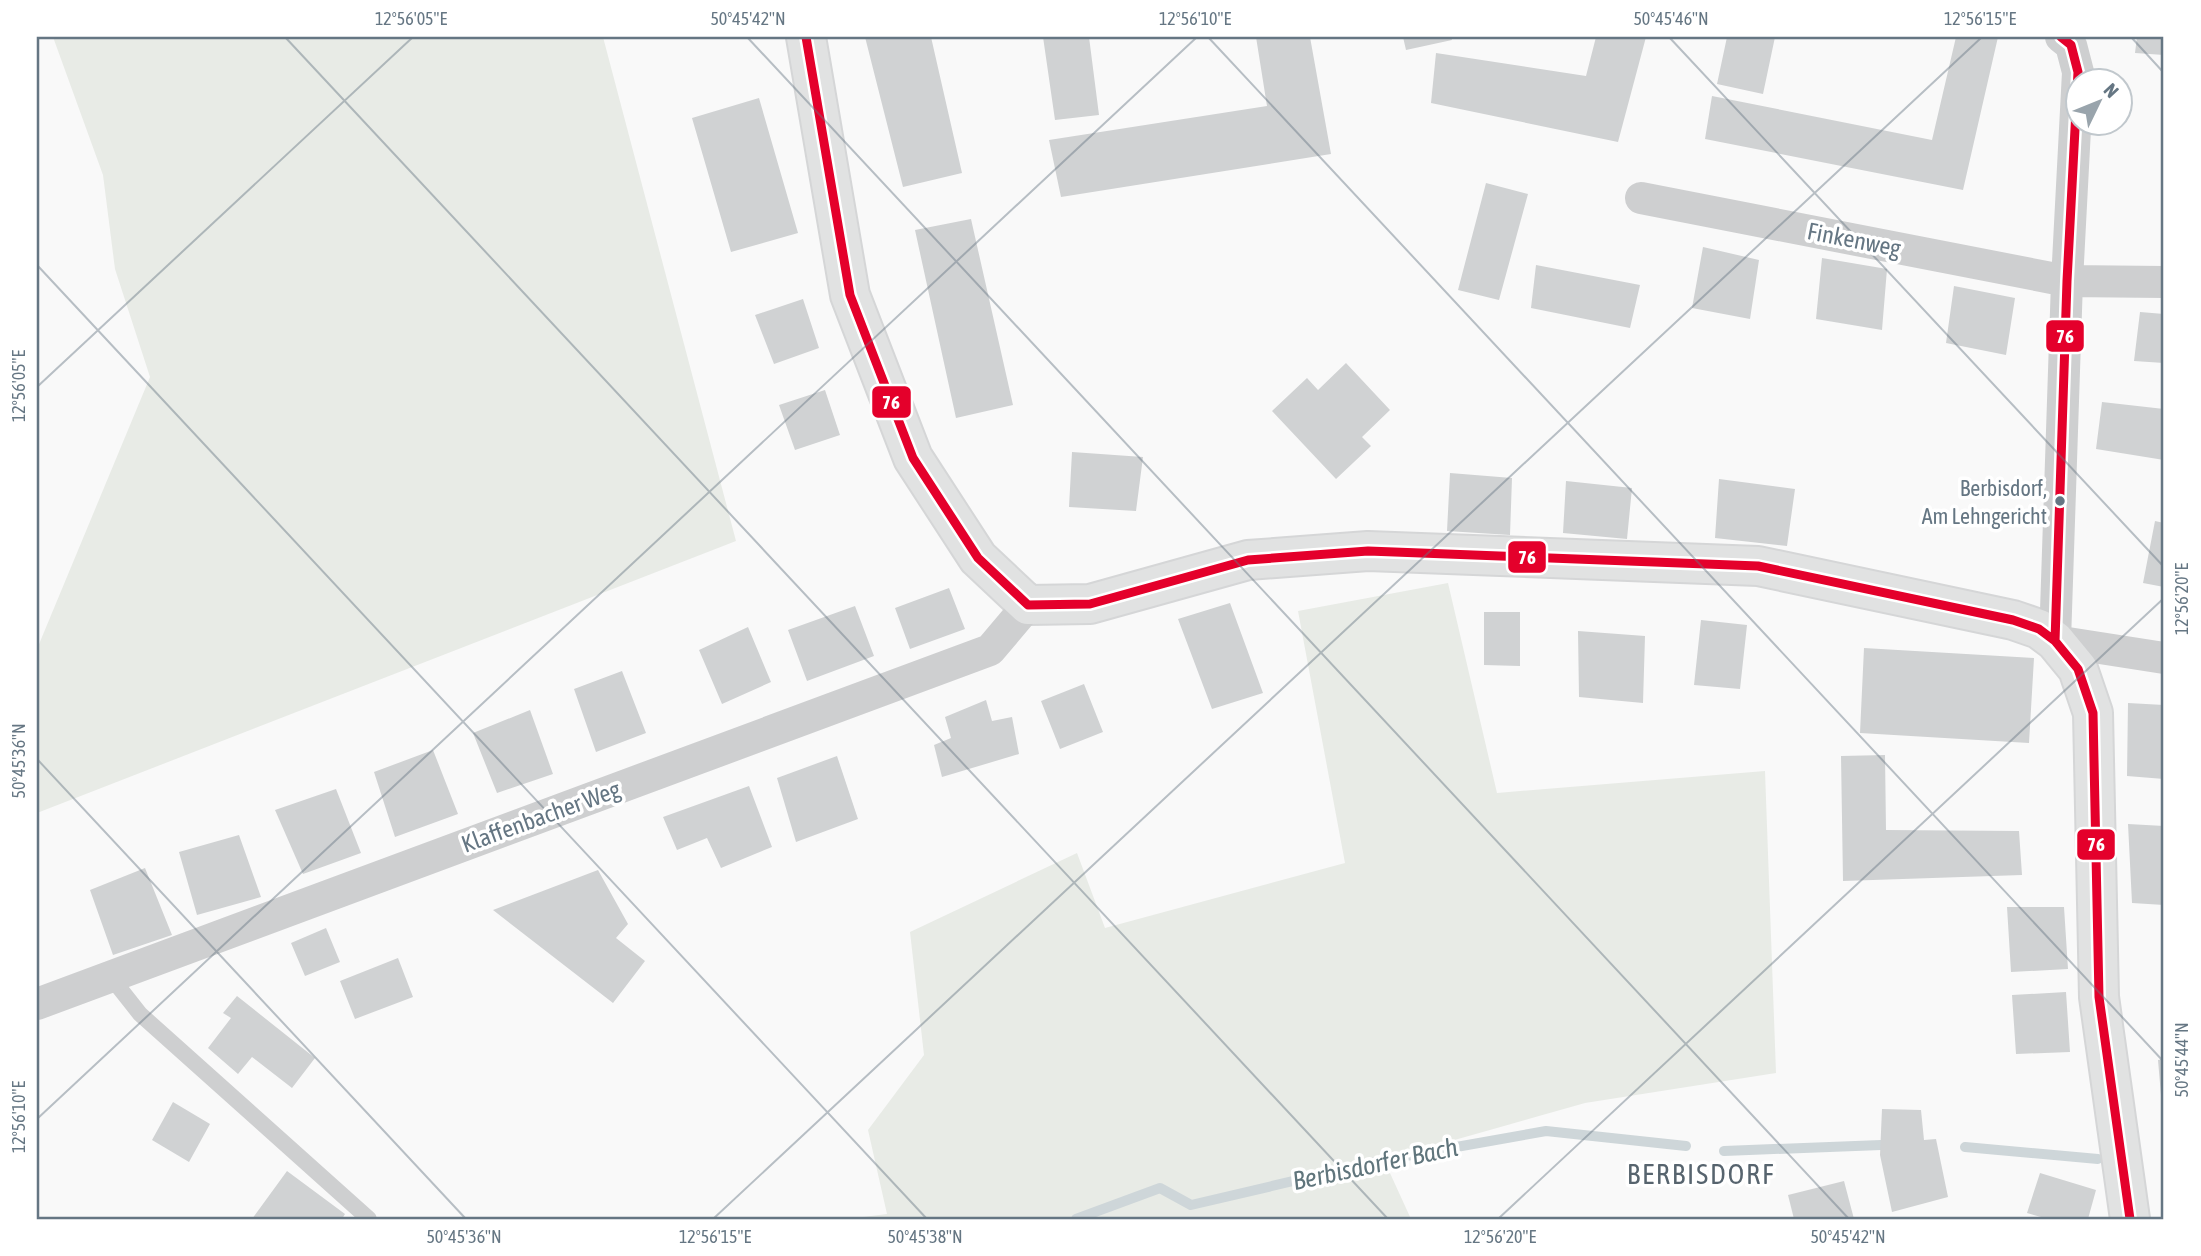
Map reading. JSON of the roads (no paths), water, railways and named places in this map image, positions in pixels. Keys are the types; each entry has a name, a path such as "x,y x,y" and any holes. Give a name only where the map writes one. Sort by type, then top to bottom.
{"street":[{"path":"806,37 850,295 908,446 913,458 978,558 1028,605 1090,604 1248,560 1368,551 1758,566 2013,621 2039,629 2055,641 2078,669 2093,713 2099,997 2130,1219"},
{"path":"2055,641 2067,281 2078,72 2071,45 2062,37"},
{"name":"Finkenweg","path":"1641,198 2067,281 2164,282"},
{"name":"Klaffenbacher Weg","path":"37,1004 990,650 1028,605"},
{"path":"2055,641 2164,658"}],"lane":[{"path":"110,976 140,1014 369,1219"}],"waterway":[{"name":"Berbisdorfer Bach","path":"1076,1219 1160,1188 1191,1205 1383,1160 1546,1131 1686,1146"},
{"name":"Berbisdorfer Bach","path":"1724,1151 1881,1145"},
{"name":"Berbisdorfer Bach","path":"1965,1147 2098,1159"}],"place":[{"name":"Berbisdorf, Am Lehngericht","path":"2060,501"}],"district":[{"name":"BERBISDORF","path":"1701,1174"}]}
